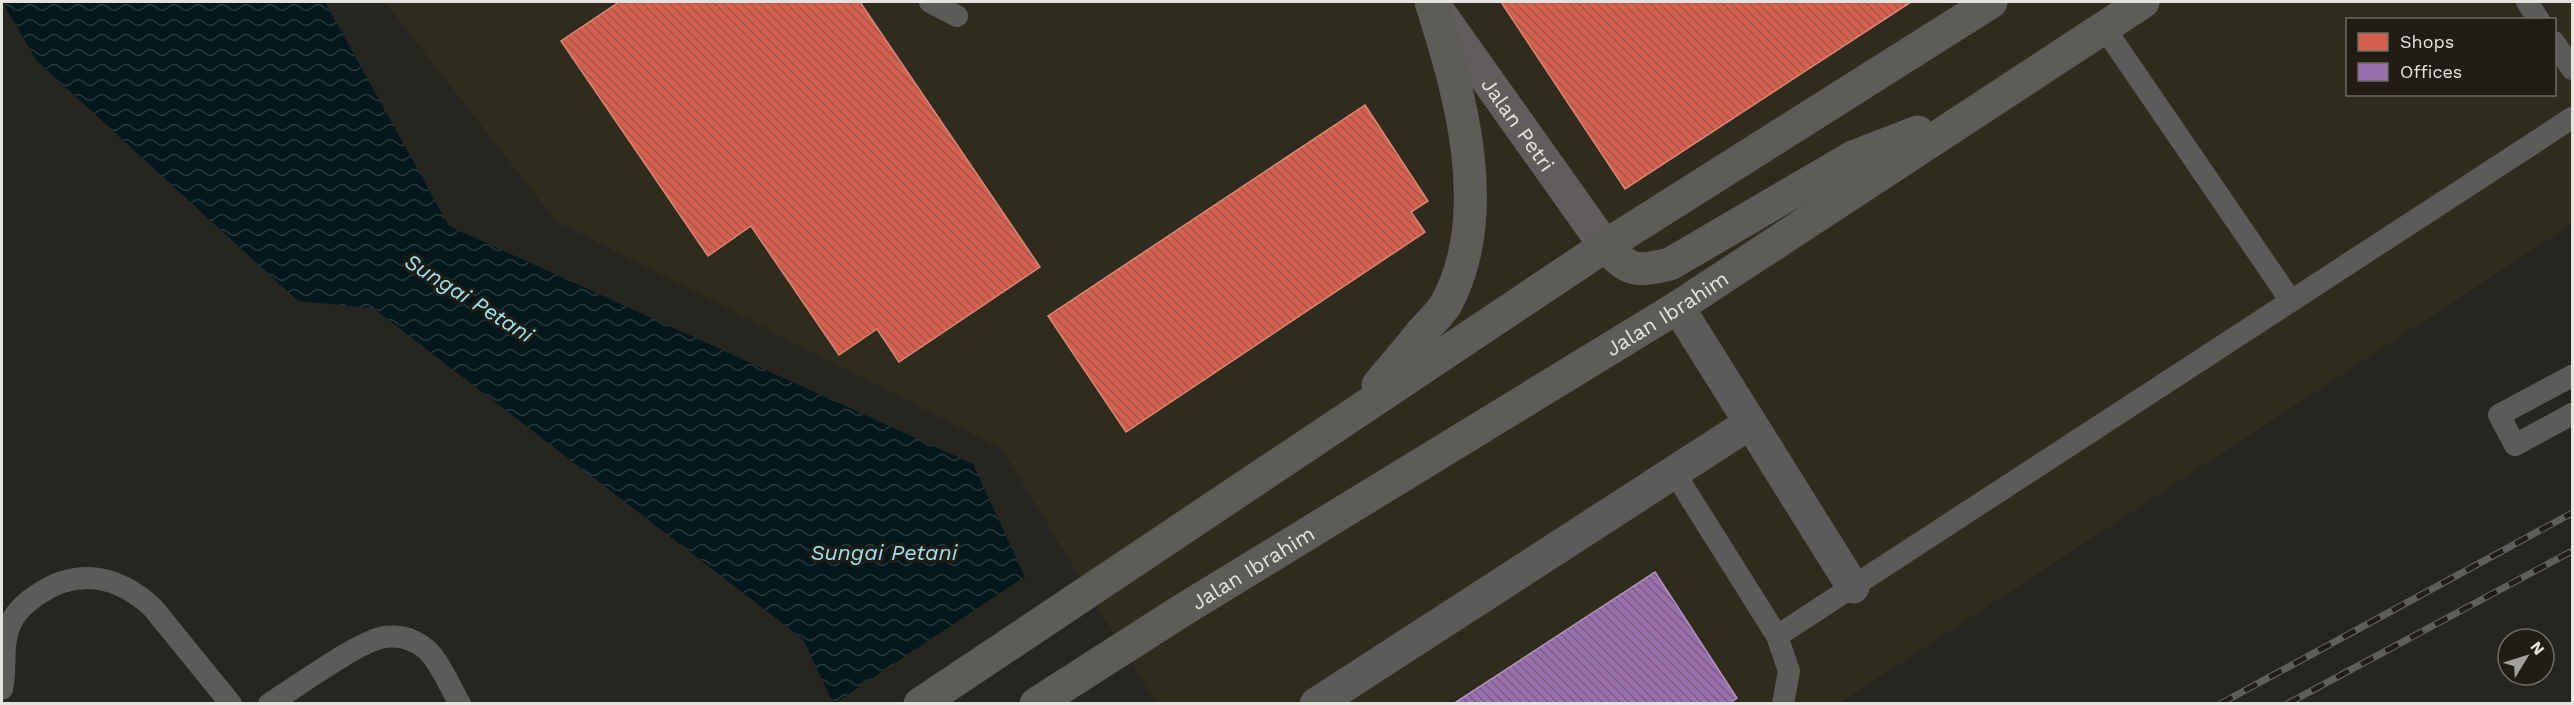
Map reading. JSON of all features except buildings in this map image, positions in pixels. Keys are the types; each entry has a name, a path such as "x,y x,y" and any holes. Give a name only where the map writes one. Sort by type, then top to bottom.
{"main road":[{"name":"Jalan Petri","path":"1431,2 1605,246"},
{"path":"1356,412 1446,305 1464,256 1471,214 1469,164 1454,74 1431,2"},
{"path":"920,704 1605,246 1991,2"},
{"name":"Jalan Ibrahim","path":"1036,704 1181,611 1678,307 2103,26 2143,2"},
{"path":"1605,246 1624,265 1645,269 1670,264 1853,157 1981,107"}],"street":[{"path":"1678,307 1853,587"},
{"path":"1316,704 1750,423"}],"lane":[{"path":"930,2 957,16"},
{"path":"2528,2 2539,18"},
{"path":"2103,26 2291,301"},
{"path":"2556,45 2572,69"},
{"path":"1777,636 2572,118"},
{"path":"2572,376 2499,415 2515,445 2572,414"},
{"path":"1674,472 1777,636 1790,671 1783,704"},
{"path":"2,689 5,640 17,611 51,585 86,576 101,579 141,597 153,608 231,704"},
{"path":"269,704 358,649 381,638 397,636 414,641 428,651 460,704"}],"shaded area":[{"path":"385,2 2572,2 2572,224 1840,703 1156,703 1002,449 556,221"}],"water":[{"name":"Sungai Petani","path":"2,2 325,2 449,226 973,464 1083,703 833,703 803,639 373,308 298,301 37,61"}],"pier":[{"path":"1027,575 1086,704 835,703"}],"railway":[{"path":"2220,704 2572,513"},
{"path":"2287,704 2572,551"}]}
